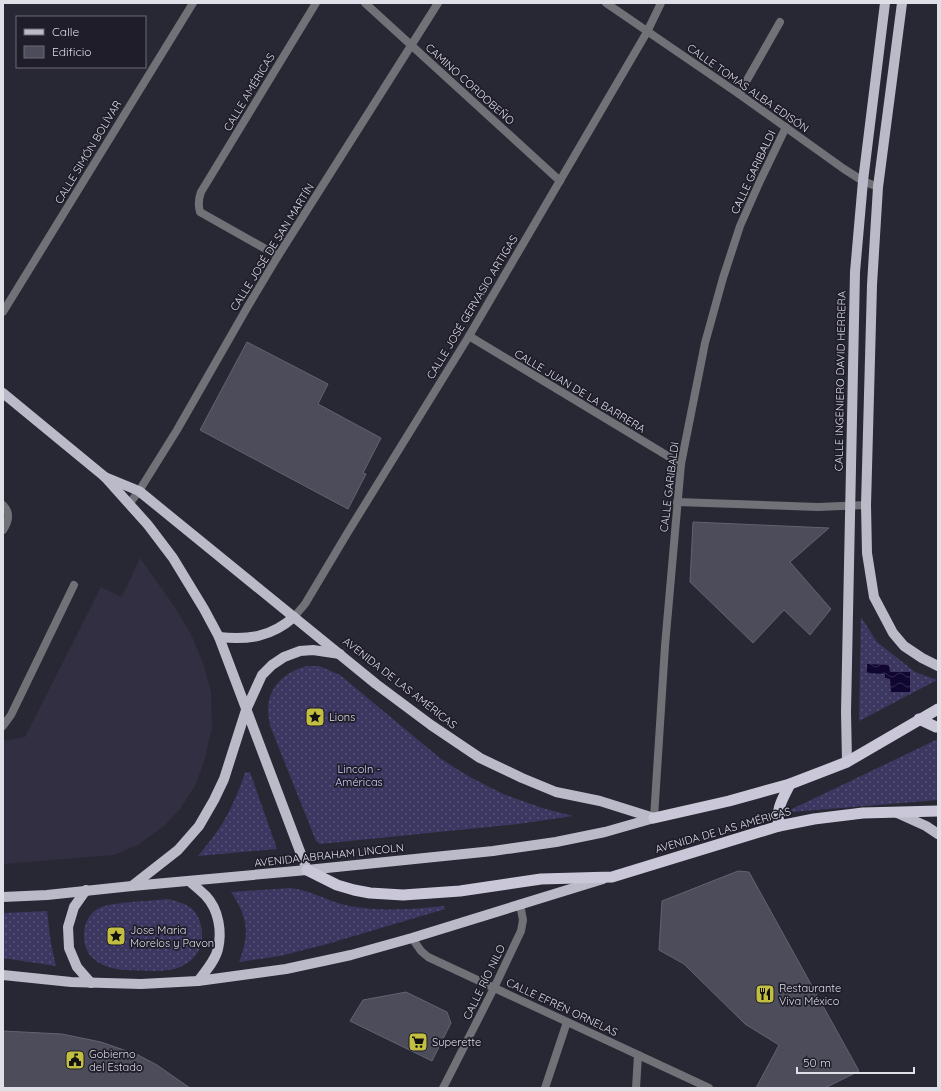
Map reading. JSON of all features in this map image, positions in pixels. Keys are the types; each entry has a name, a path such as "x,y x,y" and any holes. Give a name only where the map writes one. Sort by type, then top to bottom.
{"highway":[{"path":"654,818 729,801 790,784 847,762 938,709"},
{"path":"919,719 938,727"},
{"path":"779,826 777,814 780,803 790,784"},
{"name":"AVENIDA DE LAS AMÉRICAS","path":"307,870 337,885 354,890 370,893 403,895 460,891 541,879 612,877 779,826 849,814 938,811"}],"main road":[{"name":"CALLE INGENIERO DAVID HERRERA","path":"847,762 846,712 848,554 855,272 863,181 885,3"},
{"path":"902,3 878,187 872,284 866,505 867,553 874,597 893,633 904,646 922,658 938,666"},
{"name":"AVENIDA DE LAS AMÉRICAS","path":"3,393 105,476 148,525 173,558 219,637 307,870"},
{"name":"AVENIDA DE LAS AMÉRICAS","path":"105,476 139,491 376,684 431,725 480,758 556,792 600,801 654,818"},
{"path":"848,554 867,553"},
{"path":"219,637 235,639 265,634 283,626 294,617"},
{"path":"132,886 178,850 199,826 224,779 246,710 262,676 272,664 284,657 300,651 313,650 342,655"},
{"path":"895,812 926,826 938,834"},
{"name":"AVENIDA ABRAHAM LINCOLN","path":"3,897 47,895 493,851 556,842 605,832 654,818"},
{"path":"3,975 91,983 141,984 198,981 286,969 351,955 412,938 612,877"},
{"path":"189,881 207,897 215,910 220,930 218,950 211,964 198,981"},
{"path":"86,890 74,907 68,927 70,948 77,967 91,983"}],"street":[{"name":"CALLE SIMÓN BOLÍVAR","path":"3,312 192,3"},
{"name":"CALLE AMÉRICAS","path":"278,256 200,212 198,200 201,192 316,3"},
{"name":"CAMINO CORDOBEÑO","path":"366,3 560,181"},
{"name":"CALLE JOSÉ DE SAN MARTÍN","path":"129,504 139,491 177,430 278,256 438,3"},
{"name":"CALLE TOMAS ALBA EDISÓN","path":"606,3 739,94 844,169 863,181 878,187"},
{"name":"CALLE JOSÉ GERVASIO ARTIGAS","path":"294,617 305,604 469,336 647,32 661,3"},
{"path":"739,94 780,22"},
{"name":"CALLE GARIBALDI","path":"654,818 665,646 681,464 704,343 740,226 786,127"},
{"name":"CALLE JUAN DE LA BARRERA","path":"469,336 681,464"},
{"path":"677,502 818,508 866,505"},
{"path":"3,505 7,509 9,516 3,530"},
{"path":"3,726 11,715 74,586"},
{"name":"CALLE RÍO NILO","path":"443,1088 521,931 523,920 520,904"},
{"name":"CALLE EFRÉN ORNELAS","path":"412,938 421,951 428,957 710,1088"},
{"path":"545,1088 567,1022"},
{"path":"636,1088 638,1055"}],"shaded area":[{"path":"140,558 174,606 191,634 203,663 211,692 212,727 205,759 196,784 180,809 163,827 138,845 114,855 3,864 3,741 25,737 101,587 122,597"}],"green space":[{"path":"861,617 877,642 915,672 937,680 859,721"},
{"name":"Lincoln - Américas","path":"307,666 319,666 340,675 441,759 468,776 503,794 542,808 573,816 518,824 320,844 316,841 268,717 268,706 274,688 287,675"},
{"path":"938,739 938,800 791,812 790,810"},
{"path":"250,772 277,849 198,856 214,836 226,817 236,797 245,773"},
{"path":"290,888 304,891 341,904 361,908 396,909 444,906 445,909 327,944 280,956 239,962 245,942 246,926 241,910 231,892"},
{"path":"168,899 183,903 191,908 198,917 202,939 199,950 193,959 178,968 171,970 122,970 101,964 89,954 86,948 84,935 86,922 89,916 99,908 113,904"},
{"path":"47,911 51,944 56,966 3,958 3,913"}],"water":[{"path":"867,664 889,665 890,672 910,672 910,692 891,692 890,679 885,678 885,674 867,673"}],"building":[{"path":"247,342 328,384 318,404 381,438 363,473 366,474 348,509 200,430"},
{"path":"693,522 829,528 790,562 831,609 810,635 784,610 753,643 690,582"},
{"name":"Restaurante Viva México","path":"738,871 749,872 859,1071 825,1088 756,1088 779,1045 745,1024 684,964 659,950 662,901"},
{"name":"Superette","path":"406,992 447,1012 451,1023 432,1061 350,1021 363,1000"},
{"name":"Gobierno del Estado","path":"3,1031 62,1034 101,1042 138,1055 157,1065 190,1088 3,1088"}],"place":[{"name":"Lions","path":"315,717"},
{"name":"Jose Maria Morelos y Pavon","path":"116,936"},
{"name":"Restaurante Viva México","path":"765,994"},
{"name":"Superette","path":"418,1042"},
{"name":"Gobierno del Estado","path":"75,1060"}]}
